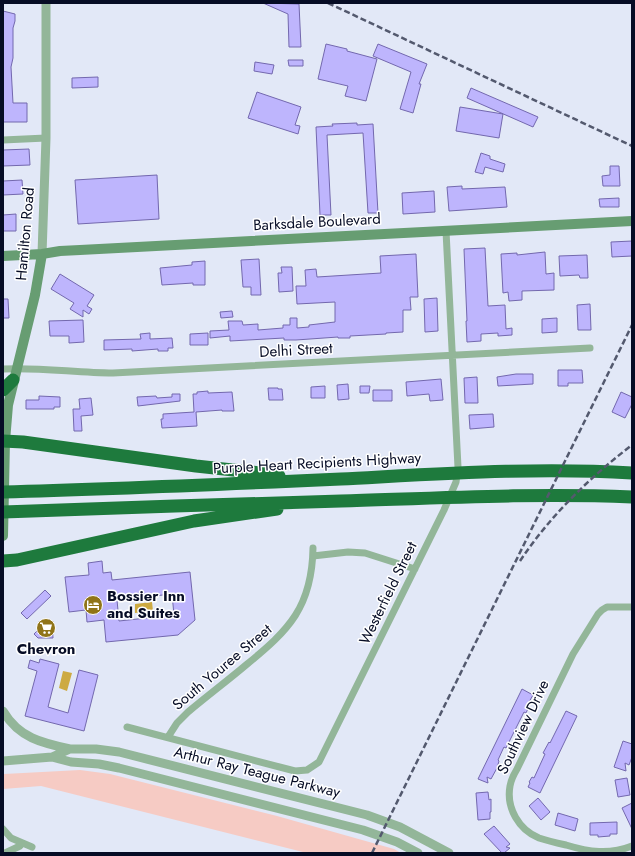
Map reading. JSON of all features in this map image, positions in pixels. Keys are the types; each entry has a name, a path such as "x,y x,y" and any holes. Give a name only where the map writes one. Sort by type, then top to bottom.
{"highway":[{"path":"3,390 15,374"},
{"path":"4,441 23,442 196,466 260,472 302,481"},
{"name":"Purple Heart Recipients Highway","path":"3,492 36,492 516,471 632,474"},
{"path":"3,512 236,503 542,495 632,497"},
{"path":"3,561 17,560 194,521 341,501"}],"main road":[{"name":"Barksdale Boulevard","path":"3,256 42,254 60,251 632,220"},
{"name":"Hamilton Road","path":"3,536 4,441 8,405 35,296 42,254"}],"street":[{"name":"Hamilton Road","path":"42,254 46,138 44,4"},
{"path":"3,140 46,138"},
{"name":"Westerfield Street","path":"127,727 295,771 303,771 311,768 319,762 444,510 458,478 446,231"},
{"name":"Delhi Street","path":"3,368 15,374 114,373 590,348"},
{"name":"South Youree Street","path":"168,737 177,723 188,712 268,647 288,626 298,612 306,594 312,574 313,552 365,553 415,569"},
{"name":"Southview Drive","path":"632,607 608,607 602,610 593,622 574,654 516,769 510,786 510,794 511,807 516,820 527,831 538,838 594,852 611,852 632,846"},
{"path":"3,711 10,722 28,736 42,743 70,749"},
{"name":"Arthur Ray Teague Parkway","path":"3,761 52,757 70,749 96,749 119,752 362,814 400,827 449,853"},
{"name":"Arthur Ray Teague Parkway","path":"52,757 71,762 99,764 119,768 363,830 397,842 418,853"},
{"path":"3,829 11,838 32,847"},
{"path":"5,853 20,846"}],"shaded area":[{"path":"152,602 153,611 135,613 135,604"},
{"path":"63,671 72,673 67,691 59,688"},
{"path":"80,770 110,774 277,816 394,849 401,853 307,853 41,786 3,789 4,774"}],"building":[{"path":"263,3 299,4 301,47 289,47 288,14"},
{"path":"3,11 15,14 13,28 13,58 11,67 13,103 27,103 27,122 3,122"},
{"path":"326,44 377,59 366,101 345,96 348,86 318,79"},
{"path":"378,44 427,64 419,84 421,84 413,113 400,109 411,72 373,56"},
{"path":"288,60 303,60 303,66 289,66"},
{"path":"255,62 274,65 272,74 254,71"},
{"path":"98,77 98,87 72,88 72,78"},
{"path":"471,88 538,117 533,127 467,98"},
{"path":"257,92 301,107 295,125 300,126 298,134 248,118"},
{"path":"460,107 503,114 499,138 456,131"},
{"path":"357,123 357,125 373,124 378,213 368,213 363,133 327,135 331,215 320,215 316,127 333,126 332,124"},
{"path":"29,149 30,165 3,166 3,150"},
{"path":"481,153 490,156 490,159 505,164 503,172 485,167 483,174 475,172"},
{"path":"610,166 619,166 620,186 603,186 602,176 610,175"},
{"path":"157,175 159,219 78,224 75,180"},
{"path":"22,180 23,194 3,195 3,181"},
{"path":"462,186 462,189 505,187 507,207 449,211 447,187"},
{"path":"434,191 435,212 403,214 402,193"},
{"path":"619,198 619,207 600,207 599,199"},
{"path":"16,214 16,231 3,231 3,215"},
{"path":"632,241 632,256 612,257 611,242"},
{"path":"485,248 488,306 505,305 506,329 512,328 512,335 498,336 498,333 481,334 481,341 467,342 464,249"},
{"path":"545,252 546,274 554,273 554,290 522,291 522,300 509,301 508,292 503,293 501,254 517,253 517,255"},
{"path":"416,254 418,297 410,297 411,310 403,310 403,332 350,336 350,338 338,337 296,340 284,340 284,338 230,341 230,336 210,338 210,331 229,330 228,321 242,321 243,325 258,324 258,330 283,328 283,325 290,325 290,318 297,318 297,328 335,322 335,302 297,304 296,286 306,286 305,270 316,269 317,277 381,273 380,256"},
{"path":"587,255 588,278 580,278 579,275 560,276 559,256"},
{"path":"259,259 261,295 251,295 251,287 243,287 241,260"},
{"path":"205,261 205,285 193,285 193,283 162,285 160,268 192,265 192,262"},
{"path":"281,267 292,267 293,291 279,292 278,273 282,273"},
{"path":"60,274 94,295 87,306 92,309 89,314 83,310 83,317 70,309 74,303 51,289"},
{"path":"437,298 438,331 425,332 424,299"},
{"path":"3,299 8,299 9,318 3,318"},
{"path":"590,304 591,330 578,330 577,305"},
{"path":"232,311 233,317 221,318 220,312"},
{"path":"557,318 557,332 542,333 542,319"},
{"path":"83,320 84,342 69,343 69,336 50,336 49,321"},
{"path":"150,333 150,339 172,338 173,348 168,348 168,351 158,351 158,349 132,351 132,349 104,350 104,340 141,339 140,334"},
{"path":"208,333 208,345 190,345 190,334"},
{"path":"558,370 582,370 583,383 568,383 568,386 558,386"},
{"path":"516,374 533,374 533,384 498,386 497,377"},
{"path":"477,377 478,403 465,403 464,378"},
{"path":"441,379 443,400 430,401 429,394 407,396 406,382"},
{"path":"348,384 349,399 338,400 337,385"},
{"path":"325,386 325,398 311,398 311,387"},
{"path":"360,386 370,386 369,393 360,393"},
{"path":"268,388 282,389 283,400 269,400"},
{"path":"373,390 392,390 392,401 373,401"},
{"path":"208,391 208,393 232,392 234,411 222,410 196,412 197,426 162,428 161,419 163,419 163,414 194,412 193,394"},
{"path":"621,392 632,397 632,404 625,418 612,412"},
{"path":"172,394 180,394 180,401 138,406 137,397 172,397"},
{"path":"39,396 60,397 60,407 54,407 54,409 26,409 26,400 39,400"},
{"path":"91,398 93,415 81,416 82,431 74,431 73,409 80,409 79,399"},
{"path":"493,414 494,427 470,429 469,415"},
{"name":"Bossier Inn and Suites","path":"102,561 103,573 111,572 112,580 190,572 195,620 178,635 106,642 104,620 87,622 86,610 69,612 65,577 89,575 88,563","holes":["172,594 174,615 119,621 117,600"]},
{"name":"Chevron","path":"45,590 51,596 27,619 21,613"},
{"name":"Chevron","path":"49,619 52,623 53,638 38,638 34,634"},
{"path":"40,659 59,664 48,707 68,713 79,670 98,675 84,731 25,716 37,671 28,668 30,660 39,663"},
{"path":"522,689 533,695 526,713 524,712 506,748 504,747 498,760 497,768 491,779 487,777 488,783 478,779"},
{"path":"566,711 577,716 540,793 528,787 529,782 532,777 534,778 545,754 543,753 549,742 550,743"},
{"path":"623,741 632,744 632,757 629,765 625,763 626,771 614,767"},
{"path":"627,778 630,795 618,797 615,780"},
{"path":"488,792 489,800 491,799 490,819 478,820 476,793"},
{"path":"538,798 550,812 541,820 529,806"},
{"path":"632,803 632,829 622,808"},
{"path":"558,813 578,819 575,831 555,825"},
{"path":"617,822 617,834 598,837 598,835 590,835 590,823"},
{"path":"494,826 510,844 506,847 510,848 504,853 502,853 484,834"}],"railway":[{"path":"328,3 632,146"},
{"path":"372,853 632,325"},
{"path":"520,561 544,529 571,498 632,445"}],"place":[{"name":"Bossier Inn and Suites","path":"93,605"},
{"name":"Chevron","path":"46,628"}]}
